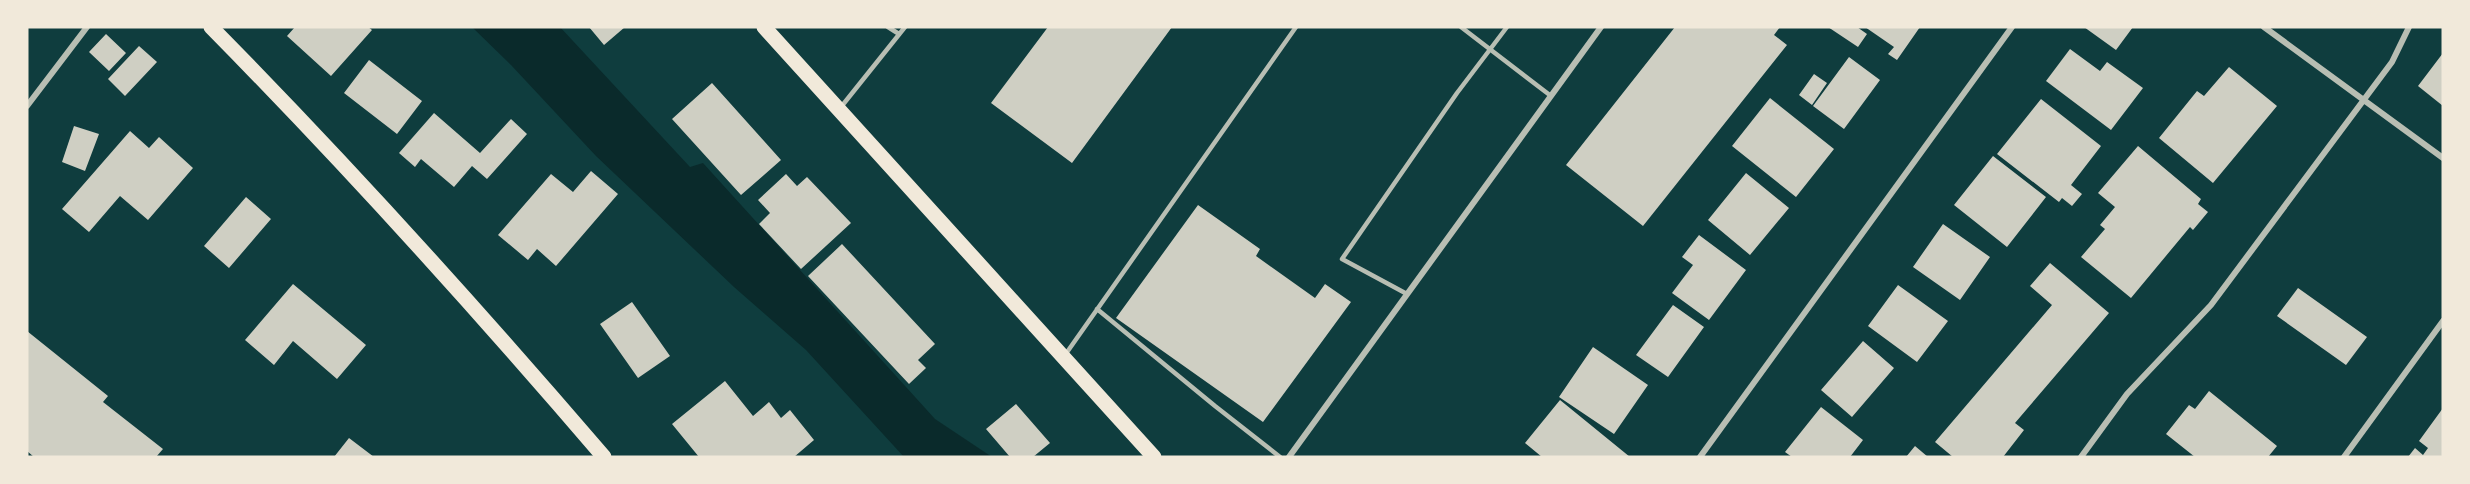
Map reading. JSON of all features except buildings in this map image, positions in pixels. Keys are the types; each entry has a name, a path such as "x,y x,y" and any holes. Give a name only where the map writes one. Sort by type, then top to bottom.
{"main road":[{"path":"211,27 271,89 539,381 604,457"},
{"path":"764,27 1154,457"}],"street":[{"path":"27,106 87,27"},
{"path":"1288,457 1601,27"},
{"path":"1700,457 2012,27"},
{"path":"2264,27 2443,158"},
{"path":"2081,457 2127,394 2211,305 2392,62 2409,27"},
{"path":"2344,457 2443,321"}],"lane":[{"path":"888,27 899,34"},
{"path":"839,110 904,27"},
{"path":"1064,357 1296,27"},
{"path":"1461,27 1551,96"},
{"path":"1407,294 1342,259 1507,27"},
{"path":"1097,309 1280,457"}],"water":[{"path":"472,27 560,27 690,167 703,163 935,419 992,457 904,457 806,350 734,287 596,156"}]}
